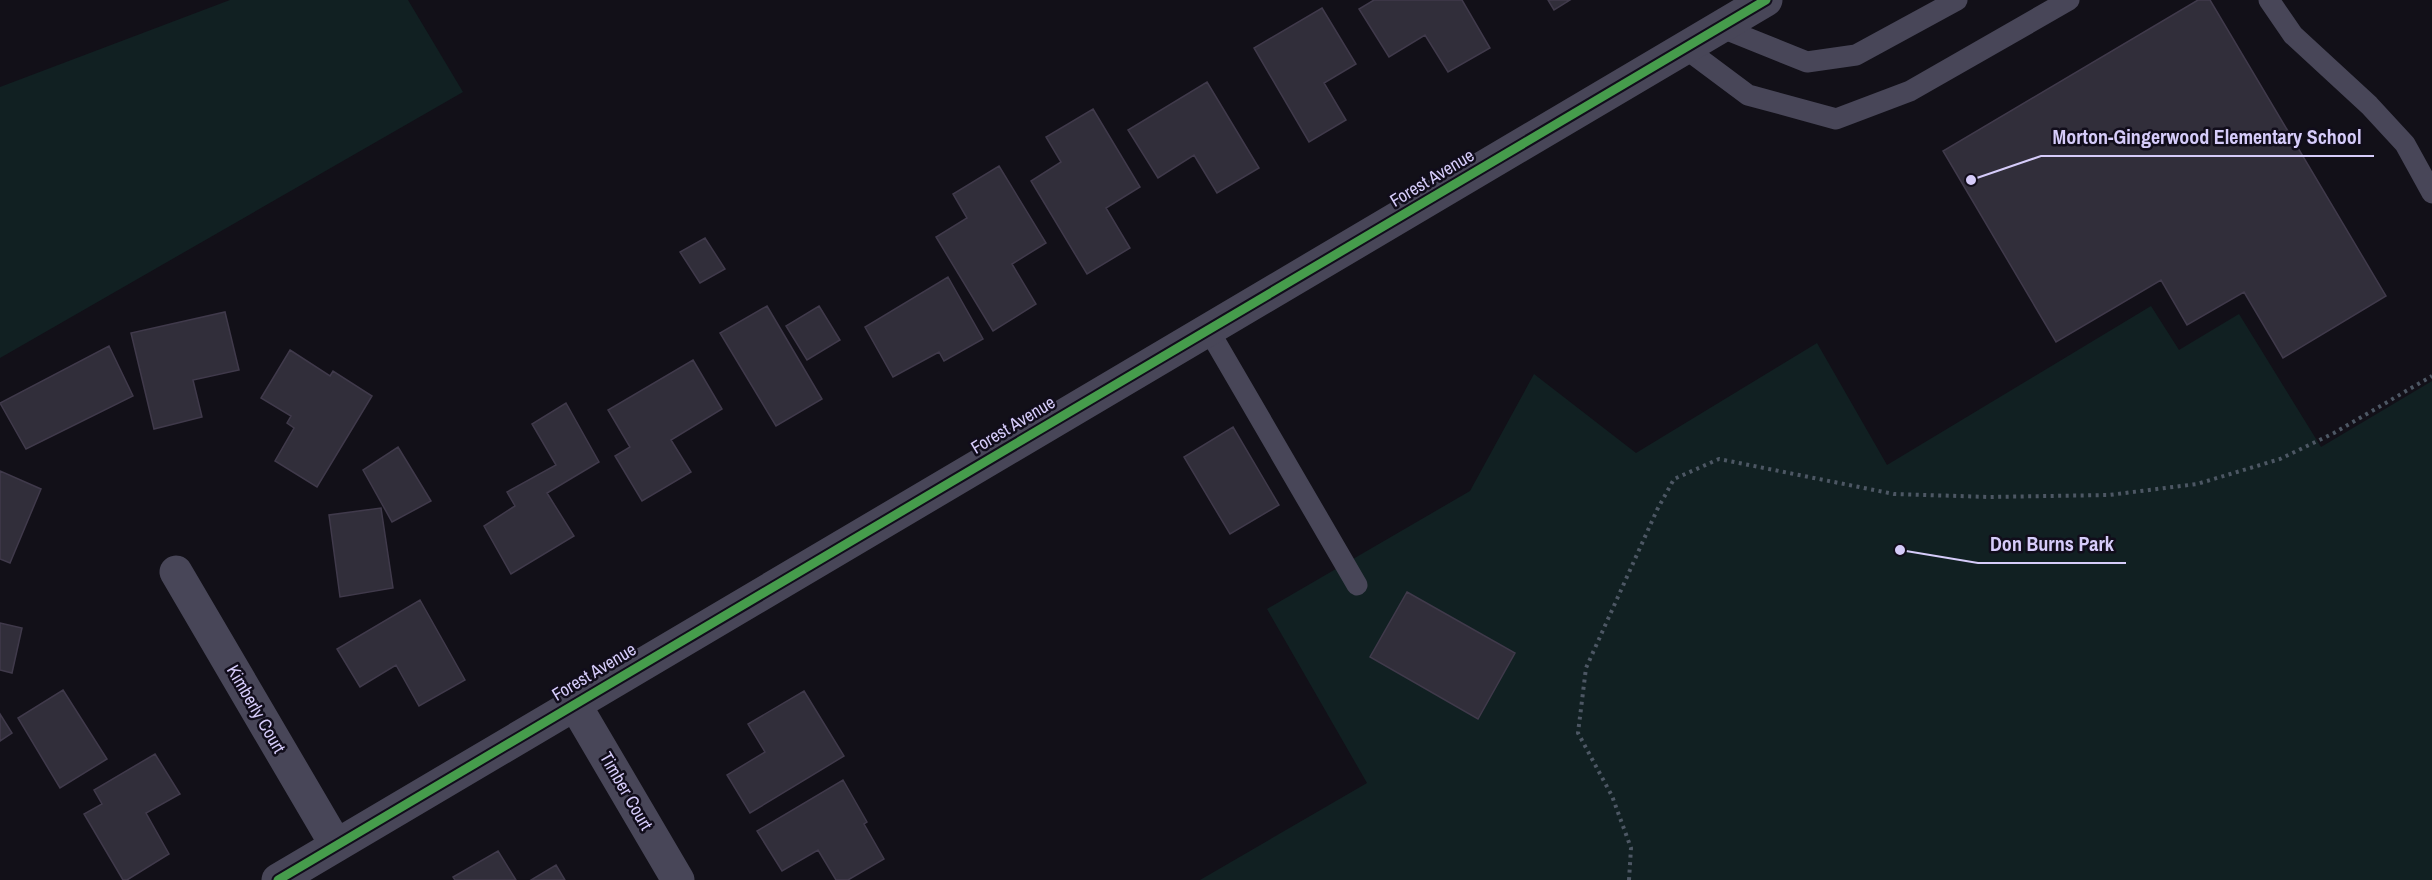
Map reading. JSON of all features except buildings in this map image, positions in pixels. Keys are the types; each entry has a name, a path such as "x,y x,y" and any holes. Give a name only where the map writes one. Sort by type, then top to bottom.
{"street":[{"name":"Forest Avenue","path":"278,880 1766,0"},
{"name":"Kimberly Court","path":"176,572 336,845"},
{"name":"Timber Court","path":"574,703 678,880"}],"lane":[{"path":"1720,27 1807,62 1856,55 1957,0"},
{"path":"1685,48 1748,95 1836,119 1910,91 2069,0"},
{"path":"2269,0 2293,35 2369,105 2405,144 2432,194"},
{"path":"1208,329 1356,585"}],"path":[{"path":"1629,880 1631,848 1612,796 1578,733 1586,668 1657,510 1674,479 1719,459 1894,494 1990,497 2109,495 2197,484 2280,459 2334,434 2432,376"}],"shaded area":[{"path":"230,0 408,0 463,92 0,358 0,87"},
{"path":"2151,306 2179,350 2239,314 2321,447 2432,381 2432,880 1200,880 1367,783 1267,609 1470,491 1534,374 1636,453 1817,343 1887,465"}],"cycle path":[{"path":"278,880 1766,0"}],"place":[{"name":"Morton-Gingerwood Elementary School","path":"1971,180"},
{"name":"Don Burns Park","path":"1900,550"}]}
